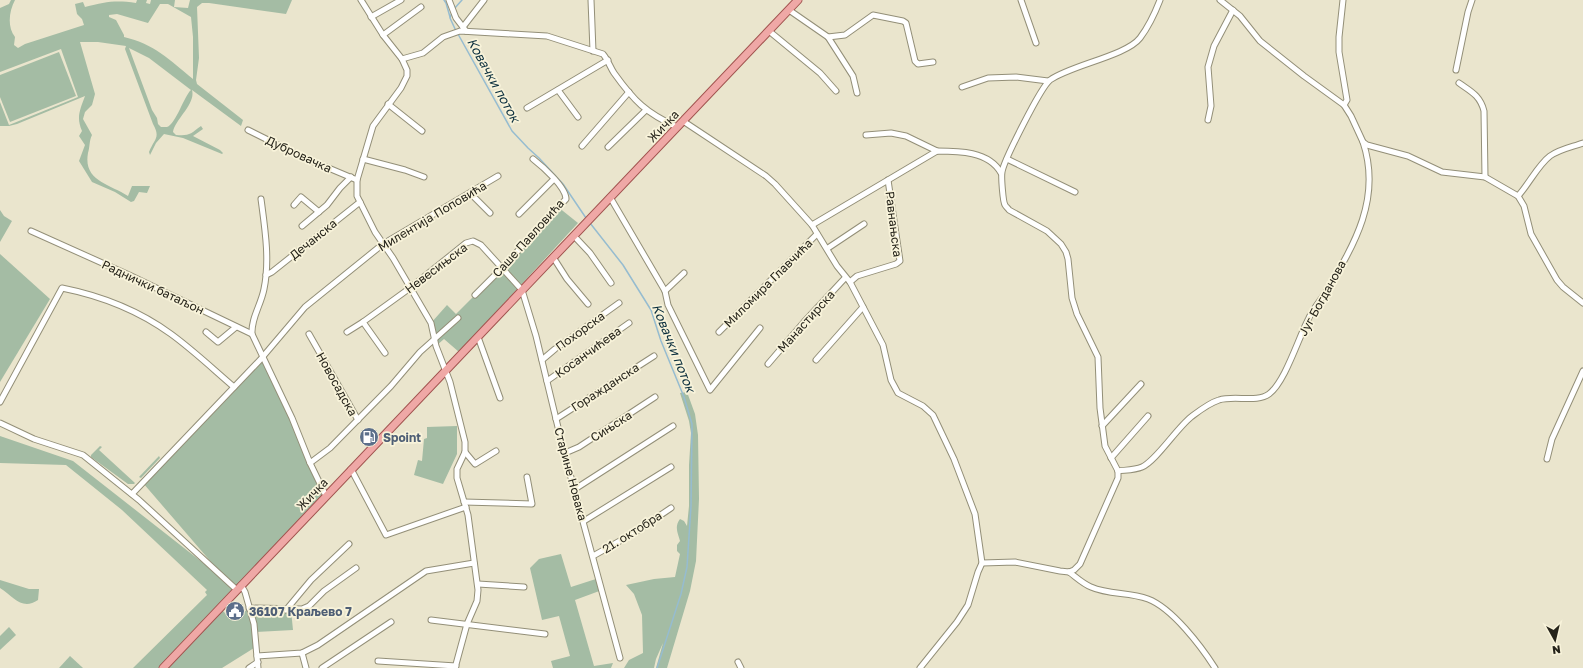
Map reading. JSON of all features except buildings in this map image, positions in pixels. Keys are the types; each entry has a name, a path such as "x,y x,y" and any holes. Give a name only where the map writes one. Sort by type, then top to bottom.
{"main road":[{"name":"Жичка","path":"163,668 798,0"}],"street":[{"path":"361,0 383,35 402,59 407,70 407,76 401,88 373,126 357,180 357,192 360,202 375,232 393,258 431,323 454,395 465,442 465,452 457,473 458,484 465,504 478,584 476,601 467,624 455,667 378,661"},
{"path":"371,17 401,0"},
{"path":"449,0 463,30"},
{"path":"463,30 484,0"},
{"path":"591,0 592,51"},
{"path":"1021,0 1036,43"},
{"path":"1001,173 1036,100 1048,81 1070,70 1124,49 1140,39 1151,21 1160,0"},
{"name":"Југ Богданова","path":"1118,471 1143,466 1152,459 1178,428 1208,405 1219,399 1260,398 1268,395 1278,387 1308,318 1326,292 1365,215 1369,196 1370,173 1363,142 1351,116 1344,105 1260,41 1240,16 1220,0"},
{"path":"1343,0 1339,52 1347,100 1344,105"},
{"path":"1456,70 1468,12 1472,0"},
{"path":"383,35 421,7"},
{"path":"789,10 828,37 853,76 857,93"},
{"path":"1208,120 1211,106 1208,67 1214,46 1233,10"},
{"path":"828,37 845,35 873,15 902,21 906,23 915,61 918,64 933,62"},
{"path":"402,59 423,53 443,37 463,30 547,36 603,54 608,60 613,71 634,100 646,110 677,127"},
{"path":"769,31 820,73 836,91"},
{"path":"527,108 608,60"},
{"path":"962,87 988,78 1016,77 1048,81"},
{"path":"1459,82 1471,90 1482,103 1484,111 1485,177"},
{"path":"558,90 578,116"},
{"path":"582,146 628,92"},
{"path":"388,104 422,131"},
{"path":"608,147 646,110"},
{"path":"683,121 766,176 812,225 828,248 863,307 883,345 891,380 898,393 924,406 933,415 954,459 975,514 982,563 968,605 957,622 920,668"},
{"name":"Дубровачка","path":"248,130 300,156 357,180"},
{"path":"866,135 891,133 906,136 937,151 958,151 976,154 991,161 998,167 1001,173 1005,205 1009,210 1046,232 1061,244 1066,252 1072,298 1082,325 1098,356 1100,403 1106,451 1118,471 1118,478 1080,564 1074,570 1068,572"},
{"path":"1363,142 1372,147 1408,156 1442,172 1485,177 1518,196 1524,206 1531,234 1557,280 1563,287 1583,303"},
{"path":"1518,196 1526,188 1543,163 1550,156 1561,150 1583,143"},
{"path":"812,225 937,151"},
{"path":"363,159 424,177"},
{"name":"Саше Павловића","path":"475,295 566,199 564,192 554,179 533,159"},
{"path":"1007,159 1075,192"},
{"name":"Милентија Поповића","path":"264,356 305,307 383,244 470,194 498,176"},
{"name":"Дубровачка","path":"302,226 319,212 352,177"},
{"name":"Саше Павловића","path":"519,214 554,179"},
{"name":"Равнањска","path":"847,280 896,264 900,261 888,180"},
{"path":"470,194 490,213"},
{"path":"294,204 301,197 319,212"},
{"path":"610,197 665,291 668,305 710,390 760,328"},
{"path":"261,200 266,239 266,275 264,290 252,324 252,334 264,356 292,418 310,464 326,496"},
{"name":"Дечанска","path":"266,275 272,272 360,202"},
{"path":"828,248 864,224"},
{"name":"Раднички батаљон","path":"31,230 130,275 252,334"},
{"name":"Миломира Главчића","path":"719,332 817,234"},
{"path":"574,236 590,253 611,283"},
{"name":"Невесињска","path":"347,332 410,288 469,242 473,241 481,245 522,290"},
{"path":"553,257 567,279 588,304"},
{"path":"665,291 684,273"},
{"name":"Манастирска","path":"768,364 847,280"},
{"path":"0,402 62,288 131,309 150,320 186,345 234,388"},
{"name":"Старине Новака","path":"522,290 542,360 574,489 620,658"},
{"name":"Похорска","path":"542,360 555,348 619,303"},
{"path":"816,360 863,307"},
{"path":"358,420 420,352 458,318"},
{"path":"363,322 385,353"},
{"name":"Косанчићева","path":"547,381 629,322"},
{"path":"206,332 218,342 236,327"},
{"name":"Новосадска","path":"309,334 358,420 330,448 310,464"},
{"path":"478,336 500,398"},
{"path":"132,494 264,356"},
{"name":"Горажданска","path":"556,419 654,356"},
{"path":"1547,459 1552,439 1583,371"},
{"path":"1102,426 1141,384"},
{"name":"Сињска","path":"565,453 579,447 655,397"},
{"path":"1111,458 1148,416"},
{"path":"0,423 34,439 83,455 132,494 245,592 254,624 258,662"},
{"path":"574,489 673,426"},
{"path":"465,452 475,464 496,451"},
{"path":"584,522 671,467"},
{"path":"351,469 386,535 465,504 532,504 528,477"},
{"name":"21. октобра","path":"592,556 634,533 671,508"},
{"path":"286,610 311,580 349,544"},
{"path":"249,668 258,662 302,653 318,645 426,571 474,562"},
{"path":"982,563 1015,562 1068,572 1090,587 1150,600 1162,607 1196,640 1215,668"},
{"path":"249,608 286,610 302,609 309,606 324,591 356,568"},
{"path":"478,584 524,587"},
{"path":"430,620 545,634"},
{"path":"322,668 391,622"},
{"path":"302,653 306,668"},
{"path":"738,662 741,668"}],"green space":[{"path":"11,0 15,0 11,9 10,24 12,33 15,37 14,45 18,48 25,44 84,25 82,19 77,14 75,4 83,2 85,7 110,2 136,3 137,0 147,0 146,3 150,4 151,0 175,0 174,7 188,8 190,0 292,0 286,14 209,3 202,3 197,7 199,58 196,80 197,84 243,120 241,126 192,90 191,101 177,122 173,132 176,135 187,135 201,126 203,129 193,136 220,150 223,153 222,154 183,138 164,134 156,143 150,155 149,152 157,136 125,49 126,46 98,42 80,42 95,94 92,105 85,112 83,119 92,135 88,153 89,170 93,176 106,185 128,196 132,186 150,186 147,193 139,192 134,201 131,202 115,192 92,182 79,161 85,145 79,136 82,131 79,117 85,96 17,124 9,126 0,126 0,102 9,125 78,97 61,49 0,72 0,8 9,4","holes":["160,4 168,4 191,17 193,37 193,79 153,48 124,37 116,20 109,17 109,15 117,14 148,23","129,48 149,58 191,90 174,121 167,127 161,127 158,124 157,118 152,110"]},
{"path":"59,52 76,96 10,122 0,97 0,75"},
{"path":"558,207 578,223 459,352 444,339 436,346 431,323 447,305 456,314 502,268"},
{"path":"0,210 4,216 12,221 0,242"},
{"path":"0,254 50,299 0,382"},
{"path":"264,356 326,496 220,608 233,621 249,608 291,610 293,630 256,632 257,646 222,668 133,668 207,595 205,592 207,590 122,510 66,465 0,463 0,436 73,461 230,584 143,483"},
{"path":"687,392 695,414 698,435 699,499 696,561 690,591 667,668 656,668 663,643 654,668 624,668 629,660 643,653 642,615 634,594 626,585 654,579 675,577 680,554 677,551 677,545 680,541 677,525 680,519 684,521 687,526 691,433 689,421 680,393"},
{"path":"457,426 457,454 443,484 414,475 418,460 422,461 424,439 427,438 427,427"},
{"path":"100,446 102,447 99,450 135,483 134,484 128,484 91,457 91,455"},
{"path":"159,456 160,458 141,478 139,477"},
{"path":"561,554 571,587 599,578 602,590 575,600 594,666 613,663 611,668 553,668 551,661 570,656 559,616 542,620 530,568 539,559"},
{"path":"0,580 29,589 39,589 38,600 27,604 18,602 0,588"},
{"path":"9,627 16,635 0,650 0,636"},
{"path":"70,656 83,668 59,668"}],"waterway":[{"path":"444,0 450,17"},
{"name":"Ковачки поток","path":"454,9 462,0"},
{"name":"Ковачки поток","path":"452,12 450,18 456,31"},
{"name":"Ковачки поток","path":"458,34 512,131 563,184 586,218"},
{"name":"Ковачки поток","path":"590,223 623,265 651,310 661,341 684,397 692,424 691,506 687,567 681,594 657,668"}],"place":[{"name":"Spoint","path":"369,437"},
{"name":"36107 Краљево 7","path":"235,611"}]}
